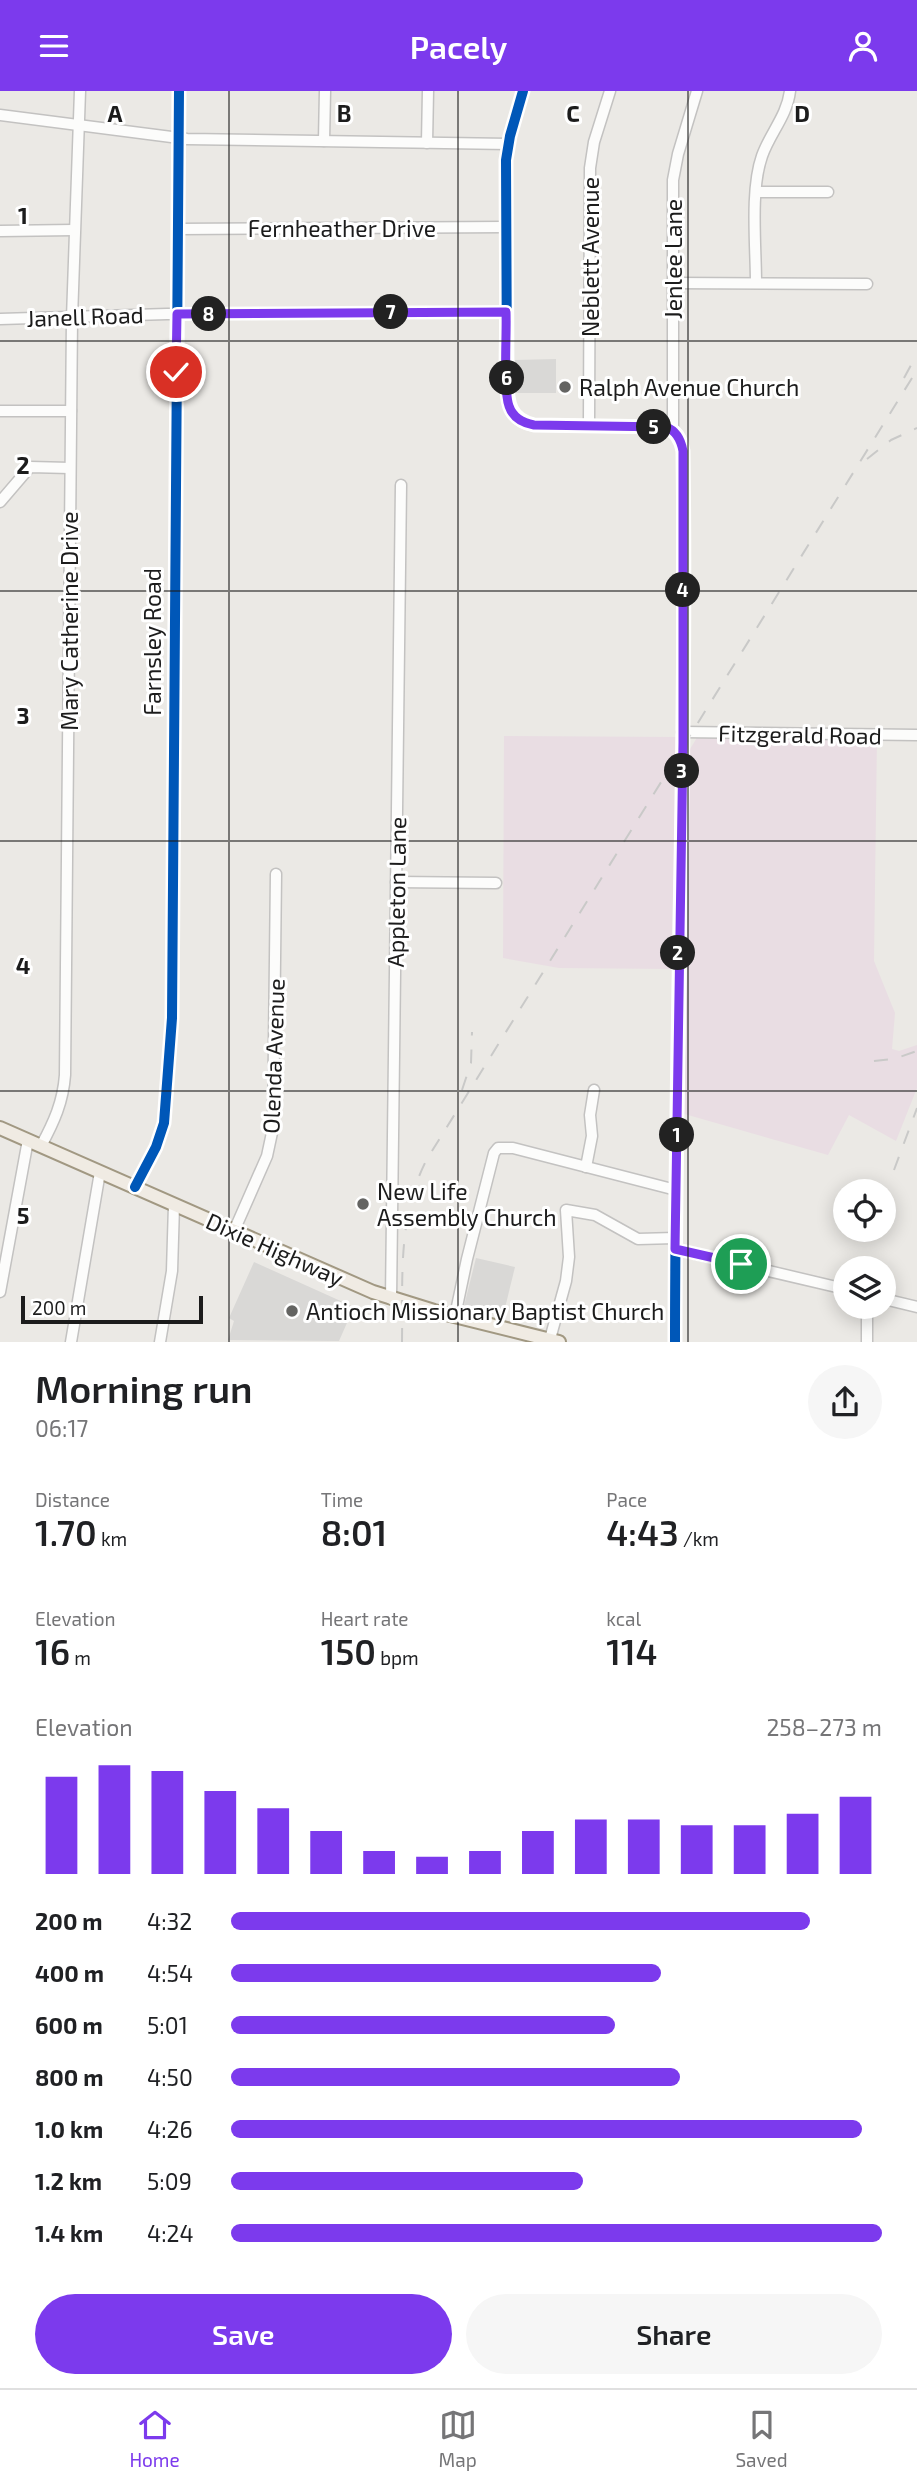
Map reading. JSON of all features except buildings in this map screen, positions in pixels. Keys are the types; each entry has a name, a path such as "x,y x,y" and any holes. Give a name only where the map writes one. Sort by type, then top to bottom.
{"main road":[{"name":"Dixie Highway","path":"0,1128 391,1299 555,1341"}],"street":[{"name":"Mary Catherine Drive","path":"41,1146 59,1108 65,1075 72,318 80,91"},
{"name":"Farnsley Road","path":"135,1187 156,1147 164,1123 171,1039 179,91"},
{"path":"324,141 326,91"},
{"path":"427,143 428,91"},
{"path":"523,91 509,144 506,227 507,400 513,414 534,425 666,427 673,430"},
{"name":"Neblett Avenue","path":"589,426 590,168 594,142 610,91"},
{"name":"Jenlee Lane","path":"675,1342 683,451 673,430 673,180 678,153 697,91"},
{"path":"756,283 756,192 762,156 785,113 790,91"},
{"path":"0,115 179,138 509,144"},
{"path":"756,192 828,193"},
{"name":"Fernheather Drive","path":"178,229 506,227"},
{"path":"0,231 74,230"},
{"path":"673,283 867,284"},
{"name":"Janell Road","path":"0,319 177,314 506,312"},
{"path":"0,411 71,411"},
{"path":"0,502 30,467 70,468"},
{"name":"Appleton Lane","path":"391,1299 401,485"},
{"name":"Fitzgerald Road","path":"682,732 917,735"},
{"name":"Olenda Avenue","path":"234,1231 267,1156 273,1128 276,874"},
{"path":"396,882 496,883"},
{"path":"586,1167 592,1136 590,1115 594,1090"},
{"path":"0,1292 28,1140"},
{"path":"455,1316 494,1153 500,1147 513,1148 677,1191"},
{"path":"71,1342 100,1172"},
{"path":"160,1342 172,1271 174,1205"},
{"path":"555,1341 569,1257 566,1210 595,1215 638,1239 675,1243 833,1286"},
{"path":"896,1302 917,1307"},
{"path":"867,1319 867,1342"}],"shaded area":[{"path":"556,359 556,393 516,393 515,360"},
{"path":"504,736 677,737 671,969 559,968 503,958"},
{"path":"698,736 877,737 874,961 895,1013 892,1049 899,1051 917,1045 917,1088 896,1141 849,1115 828,1155 681,1113 687,754"},
{"path":"476,1258 515,1267 503,1316 464,1306"},
{"path":"254,1262 354,1307 339,1341 228,1340 234,1321 229,1318"}],"railway":[{"path":"904,378 917,354"},
{"path":"402,1342 402,1272 406,1226 417,1181 427,1159 917,370"},
{"path":"867,459 891,440 917,428"},
{"path":"462,1090 471,1063 472,1032"},
{"path":"874,1061 894,1059 917,1051"},
{"path":"894,1170 917,1108"}],"cycle path":[{"path":"135,1187 156,1147 164,1123 172,1018 179,91"},
{"path":"523,91 506,160 509,403 515,415 534,425 666,427 678,436 683,451 675,1342"}],"place":[{"name":"Ralph Avenue Church","path":"565,387"},
{"name":"New Life Assembly Church","path":"363,1204"},
{"name":"Antioch Missionary Baptist Church","path":"292,1311"}],"route":[{"path":"176,372 177,314 506,312 507,400 513,414 520,420 534,425 553,426 666,427 677,434 683,451 683,743 675,1249 741,1264"}]}
